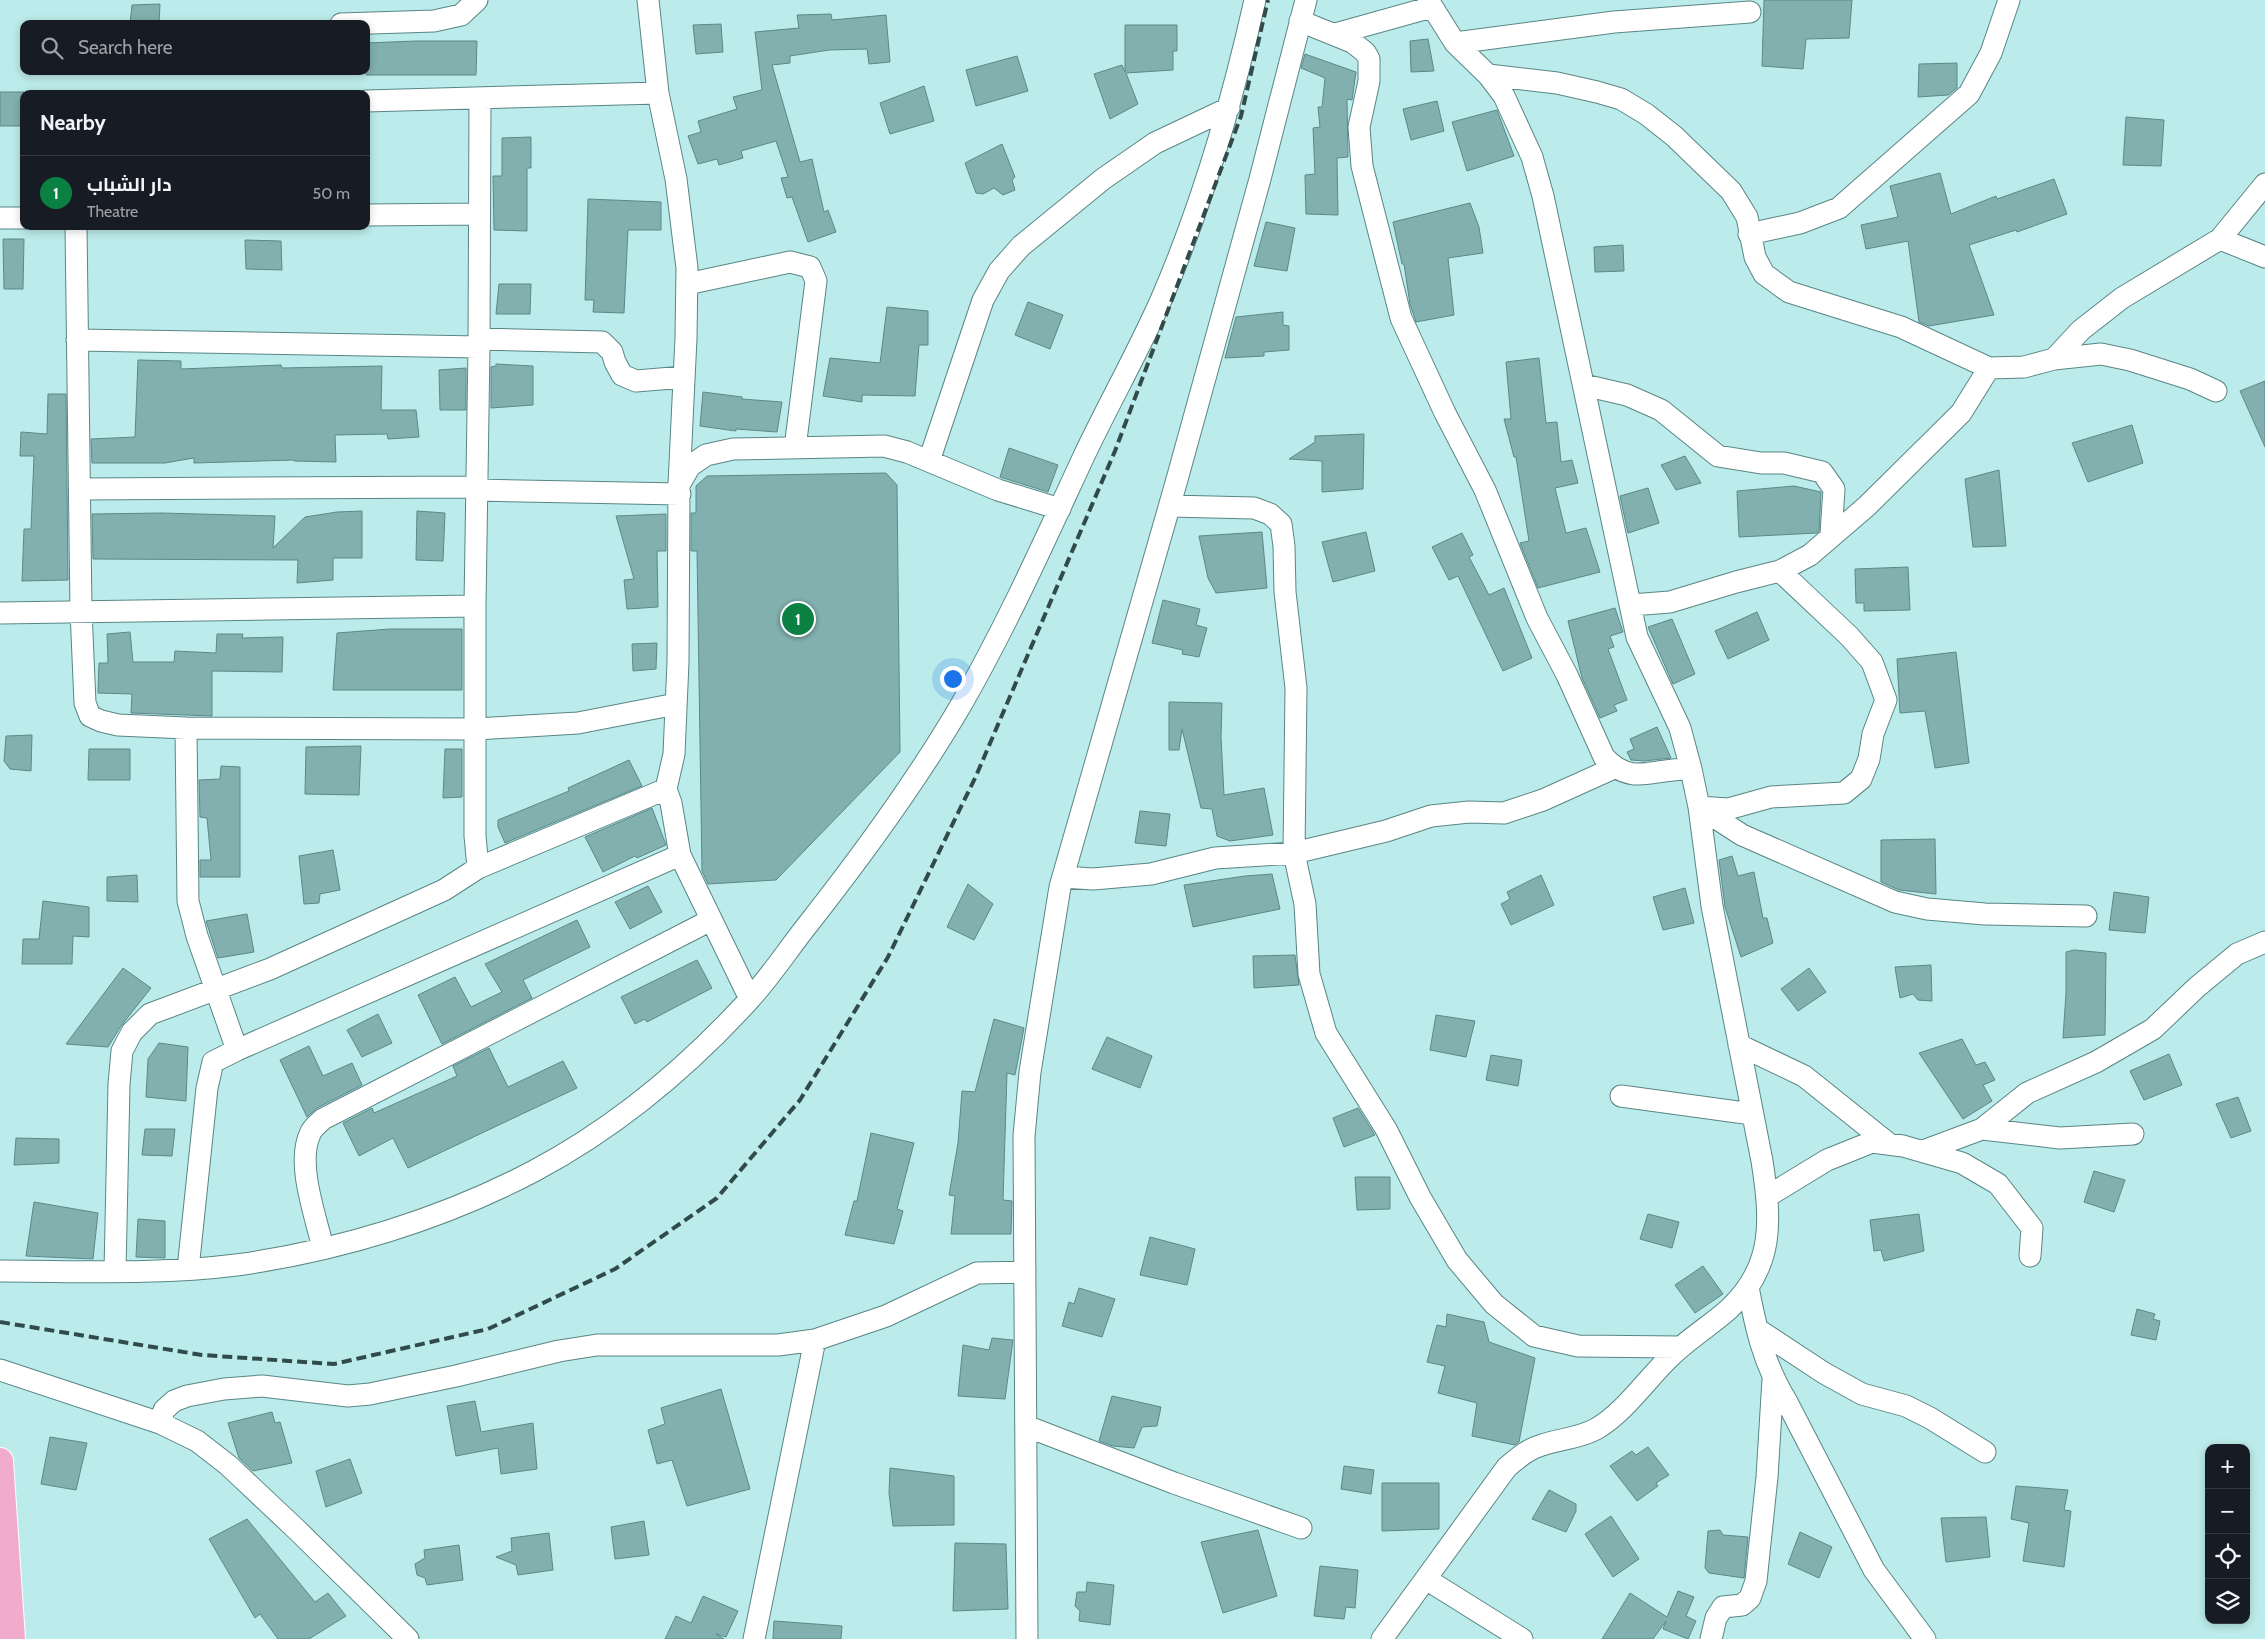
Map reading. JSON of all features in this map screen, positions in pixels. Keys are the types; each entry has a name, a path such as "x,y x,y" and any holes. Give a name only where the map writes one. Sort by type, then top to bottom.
{"main road":[{"path":"0,1461 12,1639"}],"street":[{"path":"370,23 434,22 461,16 477,0"},
{"path":"648,0 658,94 676,179 687,268 679,490 674,754 666,789 671,803 680,855 750,999"},
{"path":"0,1271 115,1271 188,1269 236,1265 323,1248 445,1211 535,1170 624,1116 681,1067 750,999 879,831 920,771 962,703 1026,582 1160,300 1206,182 1228,108 1255,0"},
{"path":"1027,1639 1024,1136 1030,1072 1063,877 1170,506 1260,179 1306,0"},
{"path":"1749,234 1800,223 1839,208 1969,94 1991,53 2010,0"},
{"path":"1335,34 1430,4 1455,43 1488,75 1504,96 1532,158 1555,246 1603,485 1637,636 1680,728 1691,769 1699,807 1712,906 1768,1196 1768,1230 1763,1257 1755,1279 1727,1310 1679,1347 1616,1413 1597,1428 1579,1436 1540,1445 1523,1453 1507,1467 1382,1639"},
{"path":"1455,43 1614,22 1750,12"},
{"path":"1300,21 1335,34 1358,46 1370,59 1369,81 1359,127 1362,166 1401,318 1445,413 1485,490 1537,618 1567,675 1604,757 1614,768 1640,776 1674,768 1691,769"},
{"path":"1488,75 1557,82 1621,99 1646,114 1674,136 1731,191 1747,217 1755,257 1764,274 1788,292 1901,327 1989,368 2024,367 2054,359 2101,354 2130,360 2190,379 2216,391"},
{"path":"370,102 658,94"},
{"path":"478,868 475,836 474,606 479,343 480,100"},
{"path":"929,461 983,300 999,271 1021,246 1103,179 1155,143 1228,108"},
{"path":"2054,359 2081,330 2122,298 2155,276 2220,238 2265,184"},
{"path":"370,215 479,214"},
{"path":"0,218 20,218"},
{"path":"76,230 81,489 81,611 85,703 90,716 118,725 186,728 476,728 578,723 676,704"},
{"path":"2220,238 2265,257"},
{"path":"687,284 790,262 810,266 816,281 795,448"},
{"path":"77,340 602,342 612,352 622,375 636,381 684,377"},
{"path":"1631,606 1670,602 1780,571 1810,555 1866,506 1961,413 1989,368"},
{"path":"1584,385 1627,395 1661,410 1718,456 1761,463 1784,463 1822,472 1834,489 1832,534"},
{"path":"679,490 690,466 706,455 733,449 884,446 929,461 998,490 1060,509"},
{"path":"81,489 679,490"},
{"path":"1170,506 1254,508 1270,514 1281,524 1284,546 1285,592 1296,688 1294,853 1305,904 1309,974 1326,1033 1386,1129 1420,1197 1456,1260 1494,1304 1534,1336 1578,1346 1679,1347"},
{"path":"1699,807 1728,809 1770,797 1806,797 1844,793 1861,779 1869,759 1873,734 1886,700 1872,662 1849,636 1780,571"},
{"path":"0,613 474,606"},
{"path":"186,728 188,901 191,917 237,1050"},
{"path":"1063,877 1092,879 1125,878 1150,874 1215,858 1294,853 1386,831 1431,816 1469,812 1504,813 1543,800 1614,768"},
{"path":"115,1271 119,1084 122,1052 132,1032 150,1014 270,969 444,890 478,868 666,789"},
{"path":"1699,807 1742,835 1895,902 1927,909 1985,914 2086,916"},
{"path":"188,1269 207,1088 213,1062 680,855"},
{"path":"323,1248 305,1167 305,1148 310,1132 323,1119 711,920"},
{"path":"1923,1151 1982,1129 2026,1093 2096,1062 2153,1029 2197,987 2237,954 2265,942"},
{"path":"1739,1045 1804,1076 1889,1144"},
{"path":"1621,1096 1752,1114"},
{"path":"1982,1129 2060,1138 2133,1134"},
{"path":"1768,1196 1827,1160 1872,1142 1923,1151 1962,1163 1998,1184 2032,1228 2030,1256"},
{"path":"160,1423 164,1410 174,1401 187,1396 224,1389 262,1386 348,1396 370,1394 456,1376 559,1351 597,1345 778,1344 815,1340 886,1316 977,1273 1025,1272"},
{"path":"1748,1287 1756,1329 1773,1379 1787,1402 1874,1570 1925,1639"},
{"path":"1756,1329 1817,1369 1862,1394 1906,1406 1930,1418 1984,1452"},
{"path":"754,1639 815,1340"},
{"path":"0,1370 160,1423 197,1441 228,1465 408,1639"},
{"path":"1711,1639 1723,1607 1742,1605 1750,1598 1756,1581 1768,1477 1773,1379"},
{"path":"1026,1426 1166,1480 1301,1528"},
{"path":"1426,1579 1522,1639"}],"building":[{"path":"1764,0 1852,0 1849,38 1806,39 1803,69 1762,66"},
{"path":"160,4 159,20 130,20 132,5"},
{"path":"831,14 832,20 886,15 890,62 869,64 867,49 829,50 790,56 790,63 772,65 800,162 812,159 824,212 828,210 836,232 808,242 792,197 787,198 781,178 788,177 776,141 741,151 743,158 719,165 717,159 698,164 688,136 701,132 698,121 737,109 733,97 762,90 755,32 799,28 797,15"},
{"path":"721,24 723,52 696,54 693,25"},
{"path":"1125,25 1177,25 1177,51 1173,51 1173,70 1126,73 1138,104 1110,119 1094,74 1122,65 1125,72"},
{"path":"1428,39 1434,71 1411,72 1410,41"},
{"path":"477,41 476,75 370,75 370,43"},
{"path":"1305,54 1356,72 1352,100 1347,99 1348,157 1337,158 1338,215 1306,214 1305,175 1315,174 1313,128 1320,127 1318,107 1322,107 1325,78 1301,68"},
{"path":"1017,56 1028,91 976,106 966,70"},
{"path":"1957,63 1957,88 1948,95 1918,97 1919,64"},
{"path":"924,86 934,121 890,134 880,103"},
{"path":"0,92 20,92 20,126 0,126"},
{"path":"1437,101 1444,131 1411,140 1403,109"},
{"path":"1497,110 1514,156 1467,171 1452,122"},
{"path":"2126,117 2164,120 2161,166 2123,165"},
{"path":"531,137 531,168 527,168 527,231 494,230 493,176 502,176 502,138"},
{"path":"1002,144 1015,177 1012,180 1015,190 1003,195 994,188 983,194 976,193 965,163"},
{"path":"1940,173 1951,214 1996,196 1997,199 2054,179 2067,214 2017,232 2016,230 1969,245 1994,315 1929,326 1919,322 1908,241 1866,249 1861,225 1898,217 1890,186"},
{"path":"588,199 661,202 661,230 628,230 624,313 593,312 594,300 585,300"},
{"path":"1470,203 1479,227 1483,253 1448,258 1454,315 1416,322 1410,304 1404,264 1402,264 1393,222"},
{"path":"1266,222 1295,228 1287,271 1254,266"},
{"path":"3,239 24,239 23,289 4,289"},
{"path":"245,240 281,241 282,270 246,269"},
{"path":"1623,245 1624,271 1595,272 1594,247"},
{"path":"499,284 531,284 530,314 496,314"},
{"path":"1028,302 1063,315 1050,349 1015,335"},
{"path":"887,307 928,311 928,345 919,345 915,396 862,395 862,402 823,396 830,358 880,363"},
{"path":"1283,312 1283,325 1289,326 1289,350 1264,352 1264,356 1225,358 1236,317"},
{"path":"1539,358 1546,423 1557,422 1561,462 1572,460 1578,483 1555,488 1566,533 1586,528 1600,572 1538,588 1520,543 1529,541 1516,457 1514,457 1504,419 1511,419 1506,362"},
{"path":"138,360 181,361 181,369 281,365 282,368 382,366 381,410 416,410 419,437 388,439 387,434 335,435 336,462 294,460 194,463 194,458 165,463 92,463 91,439 135,437"},
{"path":"496,364 533,366 533,405 491,408 491,367 496,366"},
{"path":"466,368 466,410 440,410 439,370"},
{"path":"2265,381 2265,447 2240,391"},
{"path":"703,392 742,397 742,399 782,402 777,432 736,429 736,431 700,426"},
{"path":"48,394 66,394 68,580 22,581 24,529 31,529 34,456 20,456 21,432 47,434"},
{"path":"2132,425 2143,463 2088,482 2072,443"},
{"path":"1364,434 1363,489 1322,492 1322,461 1289,459 1315,442 1315,436"},
{"path":"1009,448 1058,465 1048,492 1000,477"},
{"path":"1685,456 1701,483 1676,490 1661,465"},
{"path":"1999,470 2006,546 1973,547 1965,479"},
{"path":"886,473 897,485 900,752 776,880 708,884 702,871 697,551 691,551 691,513 696,513 696,486 707,476"},
{"path":"1794,486 1821,492 1819,531 1817,533 1739,537 1737,491"},
{"path":"1648,488 1659,523 1628,533 1620,496"},
{"path":"362,511 362,558 333,558 333,580 297,583 298,560 93,559 92,514 161,513 275,516 273,548 305,517 337,512"},
{"path":"417,511 445,513 443,561 416,560"},
{"path":"666,514 666,551 657,551 658,607 627,609 624,580 634,579 616,516"},
{"path":"1262,532 1267,588 1216,593 1208,578 1199,536"},
{"path":"1366,532 1375,571 1333,582 1322,542"},
{"path":"1462,533 1473,555 1469,557 1489,595 1504,588 1532,658 1503,671 1458,576 1449,580 1432,547"},
{"path":"1908,567 1910,610 1864,611 1864,603 1856,603 1855,569"},
{"path":"1163,600 1200,609 1196,625 1207,628 1199,657 1182,654 1183,650 1152,643"},
{"path":"1615,608 1623,632 1610,636 1614,647 1608,649 1627,700 1614,705 1617,711 1600,718 1582,678 1568,621"},
{"path":"1757,612 1769,640 1728,659 1715,631"},
{"path":"1672,619 1695,674 1673,684 1648,627"},
{"path":"390,629 462,629 462,690 333,690 337,633"},
{"path":"130,632 133,662 174,662 175,651 216,653 217,634 243,634 242,638 283,637 282,672 212,671 212,716 131,713 132,694 98,693 99,663 108,663 107,634"},
{"path":"657,643 656,669 633,671 632,644"},
{"path":"1956,652 1969,763 1935,768 1925,711 1900,713 1897,659"},
{"path":"1169,702 1222,703 1221,737 1224,795 1264,788 1273,835 1230,841 1217,836 1212,809 1201,808 1182,729 1179,750 1169,750"},
{"path":"1657,727 1671,758 1644,761 1631,760 1627,752 1634,749 1630,739"},
{"path":"32,735 31,771 10,769 4,761 6,736"},
{"path":"361,746 359,795 305,794 306,747"},
{"path":"89,749 130,749 130,780 88,780"},
{"path":"445,749 462,749 462,797 443,798"},
{"path":"629,760 642,786 505,843 498,827 498,820 569,791 568,788"},
{"path":"221,766 240,767 240,877 200,877 200,860 211,860 207,818 200,817 199,780 220,779"},
{"path":"652,808 666,845 637,858 635,856 603,872 585,837"},
{"path":"1140,811 1170,814 1166,846 1135,843"},
{"path":"1935,839 1936,894 1899,890 1881,882 1881,840"},
{"path":"333,850 340,890 320,894 319,903 304,904 299,856"},
{"path":"1732,856 1738,876 1754,872 1763,918 1767,918 1773,943 1741,957 1725,907 1719,860"},
{"path":"1272,874 1280,909 1193,927 1184,885"},
{"path":"137,875 138,902 107,901 107,877"},
{"path":"1541,875 1554,905 1511,925 1501,904 1510,899 1507,892"},
{"path":"968,884 993,904 974,940 947,927"},
{"path":"648,886 662,912 630,929 615,902"},
{"path":"1685,888 1694,923 1663,930 1653,897"},
{"path":"2114,892 2149,897 2145,933 2109,930"},
{"path":"43,901 89,907 89,937 73,936 72,964 22,964 23,939 39,939"},
{"path":"247,914 254,952 218,958 206,921"},
{"path":"577,920 590,947 523,980 532,998 442,1044 418,995 455,977 471,1007 502,992 485,964"},
{"path":"2074,950 2106,953 2105,1035 2063,1038 2066,952"},
{"path":"1295,955 1299,985 1254,988 1253,956"},
{"path":"697,960 712,988 647,1022 645,1019 635,1024 621,997"},
{"path":"1931,965 1932,1001 1918,1000 1913,994 1900,998 1895,967"},
{"path":"123,968 151,988 121,1026 108,1047 66,1044"},
{"path":"1809,968 1826,992 1798,1011 1781,989"},
{"path":"378,1014 392,1043 362,1057 347,1030"},
{"path":"1436,1015 1475,1021 1466,1057 1430,1050"},
{"path":"994,1019 1024,1028 1015,1075 1007,1073 1003,1200 1012,1201 1011,1234 951,1234 955,1196 949,1195 958,1143 962,1091 975,1092"},
{"path":"1107,1037 1152,1056 1140,1088 1092,1069"},
{"path":"1962,1039 1976,1065 1985,1062 1995,1080 1983,1085 1992,1101 1963,1119 1919,1053"},
{"path":"159,1043 188,1047 186,1101 146,1097 148,1059"},
{"path":"309,1046 323,1076 352,1063 362,1085 317,1108 307,1117 280,1060"},
{"path":"489,1048 508,1087 563,1061 577,1088 408,1168 393,1138 359,1156 343,1123 372,1108 374,1113 457,1076 453,1066"},
{"path":"2169,1054 2182,1085 2144,1100 2130,1071"},
{"path":"1491,1055 1522,1060 1518,1086 1486,1080"},
{"path":"2238,1097 2251,1131 2231,1138 2216,1104"},
{"path":"1358,1108 1375,1135 1344,1147 1333,1118"},
{"path":"145,1129 175,1129 172,1156 142,1155"},
{"path":"871,1133 914,1143 897,1209 903,1211 894,1244 845,1235 854,1201 857,1201"},
{"path":"16,1138 59,1139 59,1163 14,1165"},
{"path":"2094,1171 2125,1180 2114,1212 2084,1202"},
{"path":"1355,1177 1390,1177 1390,1209 1357,1210"},
{"path":"34,1202 98,1213 93,1259 26,1256"},
{"path":"1648,1214 1679,1222 1672,1248 1640,1239"},
{"path":"1919,1214 1924,1251 1884,1261 1881,1250 1874,1251 1870,1220"},
{"path":"138,1219 165,1221 165,1258 136,1257"},
{"path":"1150,1237 1195,1249 1187,1285 1140,1275"},
{"path":"1703,1266 1723,1294 1695,1313 1675,1285"},
{"path":"1079,1288 1115,1299 1102,1337 1062,1326 1069,1302 1074,1304"},
{"path":"2137,1309 2155,1314 2153,1319 2160,1321 2156,1340 2131,1335"},
{"path":"1447,1314 1484,1322 1489,1342 1535,1358 1519,1442 1515,1445 1472,1436 1477,1403 1438,1393 1445,1366 1427,1362 1437,1325 1446,1327"},
{"path":"992,1338 1013,1340 1005,1399 958,1396 963,1345 989,1350"},
{"path":"721,1389 750,1489 687,1506 672,1460 657,1464 648,1430 665,1424 661,1408"},
{"path":"1112,1396 1161,1407 1157,1426 1142,1427 1134,1448 1113,1446 1099,1441"},
{"path":"475,1401 481,1432 533,1423 537,1469 501,1474 498,1448 456,1456 447,1406"},
{"path":"272,1412 275,1423 280,1422 292,1463 253,1471 239,1458 228,1423"},
{"path":"50,1437 87,1443 76,1490 41,1484"},
{"path":"1648,1447 1669,1475 1656,1483 1658,1486 1637,1501 1610,1466 1632,1451 1636,1455"},
{"path":"350,1459 362,1493 326,1507 316,1471"},
{"path":"1344,1466 1374,1470 1371,1494 1341,1489"},
{"path":"890,1468 954,1476 954,1525 893,1526 889,1493"},
{"path":"1382,1483 1439,1483 1439,1529 1382,1531"},
{"path":"2016,1486 2068,1490 2064,1510 2071,1511 2064,1567 2023,1561 2029,1523 2011,1519"},
{"path":"1549,1490 1576,1504 1576,1511 1566,1532 1532,1519"},
{"path":"1611,1516 1639,1559 1613,1577 1585,1534"},
{"path":"1986,1517 1990,1557 1946,1562 1941,1518"},
{"path":"247,1519 315,1602 328,1593 346,1616 309,1639 278,1639 260,1614 255,1618 209,1539"},
{"path":"644,1521 649,1555 615,1559 611,1527"},
{"path":"1258,1530 1277,1596 1223,1613 1201,1542"},
{"path":"1720,1530 1723,1535 1748,1537 1744,1578 1709,1573 1705,1568 1708,1531"},
{"path":"1800,1532 1832,1547 1819,1578 1788,1564"},
{"path":"549,1533 553,1570 518,1575 516,1565 496,1557 512,1551 511,1538"},
{"path":"955,1543 1006,1544 1008,1609 953,1611"},
{"path":"459,1545 463,1580 427,1585 425,1578 417,1575 415,1564 425,1558 424,1550"},
{"path":"1320,1566 1358,1570 1355,1608 1346,1607 1344,1619 1314,1616"},
{"path":"1087,1582 1114,1585 1110,1625 1079,1621 1080,1611 1075,1606 1077,1592 1086,1592"},
{"path":"1678,1591 1694,1597 1686,1616 1696,1621 1688,1639 1663,1629 1666,1621 1653,1639 1602,1639 1630,1593 1667,1617"},
{"path":"703,1596 738,1611 726,1637 716,1634 724,1639 665,1639 676,1616 691,1623"},
{"path":"774,1621 842,1626 841,1639 773,1639"}],"railway":[{"path":"0,1322 202,1355 334,1364 488,1329 615,1269 717,1198 800,1100 888,957 976,776 1115,451 1241,116 1268,0"}],"place":[{"name":"دار الشباب","path":"798,619"}]}
